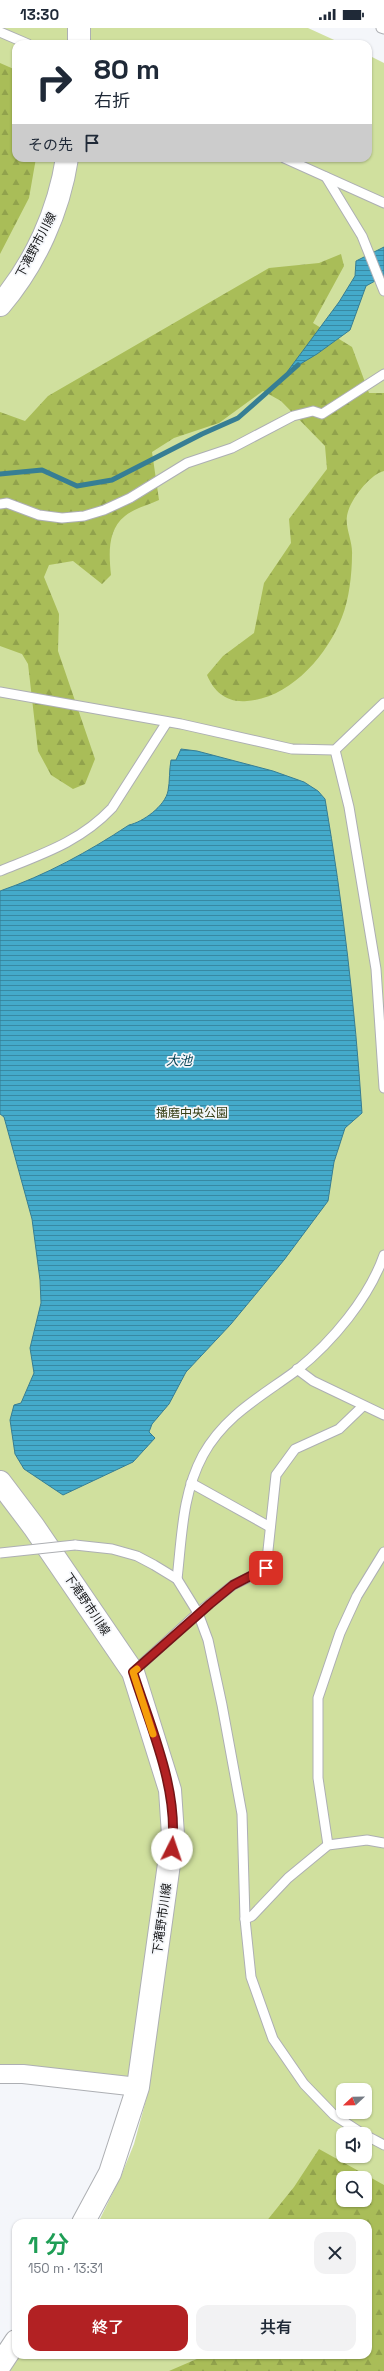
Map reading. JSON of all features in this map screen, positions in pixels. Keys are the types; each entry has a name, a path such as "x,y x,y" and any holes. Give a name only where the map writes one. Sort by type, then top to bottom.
{"main road":[{"path":"79,28 79,40"},
{"name":"下滝野市川線","path":"0,305 30,260 55,210 66,162"},
{"name":"下滝野市川線","path":"0,1482 34,1527 133,1672 170,1790 173,1836 138,2087 110,2173 85,2219"},
{"path":"0,2365 12,2347"}],"street":[{"path":"0,2074 23,2074 138,2087"}],"lane":[{"path":"0,32 19,40"},
{"path":"293,162 384,203"},
{"path":"326,177 362,236 384,291"},
{"path":"0,504 7,503 39,515 62,518 84,516 104,510 151,487 187,463 232,448 293,416 312,411 322,414 384,374"},
{"path":"0,692 167,722 292,749 335,750 384,703"},
{"path":"0,871 70,842 86,833 101,820 112,808 167,722"},
{"path":"335,750 349,807 376,969 384,1088"},
{"path":"177,1579 182,1519 191,1483 204,1454 228,1422 257,1396 297,1369 347,1319 372,1284 384,1255"},
{"path":"297,1369 313,1381 384,1415"},
{"path":"133,1672 198,1613 233,1585 266,1568 276,1474 295,1449 339,1429 363,1406"},
{"path":"191,1483 270,1527"},
{"path":"0,1554 75,1545 112,1549 137,1556 177,1579 198,1613 208,1640 222,1704 242,1814 245,1919 251,1977 273,2039 304,2084 334,2115 352,2127"},
{"path":"328,1845 318,1778 318,1698 340,1633 357,1596 384,1552"},
{"path":"245,1919 252,1916 288,1878 328,1845 367,1840 384,1843"},
{"path":"372,2139 384,2145"}],"green space":[{"name":"播磨中央公園","path":"0,28 308,28 334,40 12,40 12,162 372,162 372,57 384,63 384,2347 372,2353 372,2219 100,2219 121,2176 134,2144 149,2089 133,2083 0,2068"},
{"path":"0,63 12,68 12,162 35,162 29,198 0,254"},
{"path":"341,254 344,266 313,323 352,347 369,393 384,393 384,471 378,473 361,489 352,503 347,516 347,525 352,550 351,578 342,617 335,632 317,660 305,672 278,692 263,698 240,701 227,698 213,687 207,675 223,656 254,633 264,583 291,543 289,519 327,469 325,446 281,401 263,391 219,423 174,438 152,452 159,500 132,511 119,522 115,528 110,543 111,575 102,584 73,561 49,565 44,577 59,614 58,651 95,759 85,784 73,789 51,775 38,751 28,664 22,654 0,646 0,412 25,421 48,396 269,268 319,263"},
{"path":"319,2149 336,2158 336,2163 344,2163 359,2171 336,2171 336,2207 372,2207 372,2178 384,2185 384,2371 169,2371 197,2359 372,2359 372,2219 268,2219 294,2187"},
{"path":"13,2359 358,2359 333,2371 4,2371"}],"water":[{"path":"384,247 384,276 366,286 350,330 317,354 287,372 339,302 355,276 356,261"},
{"name":"大池","path":"181,749 197,751 273,771 304,782 318,791 325,799 348,956 362,1113 345,1128 334,1162 328,1201 284,1260 231,1324 186,1372 169,1404 152,1424 149,1432 155,1438 133,1462 63,1495 24,1469 15,1454 10,1420 14,1405 21,1403 34,1373 30,1348 41,1303 40,1280 32,1219 4,1117 0,1114 0,891 34,878 66,862 129,825 141,821 147,817 158,808 166,797 169,787 171,760 176,760"}],"waterway":[{"path":"0,474 42,470 77,486 112,480 202,434 238,418 298,365"}],"slow traffic":[{"path":"137,1669 133,1672 153,1734"}],"route":[{"path":"172,1849 173,1836 170,1790 133,1672 198,1613 233,1585 266,1568"}]}
